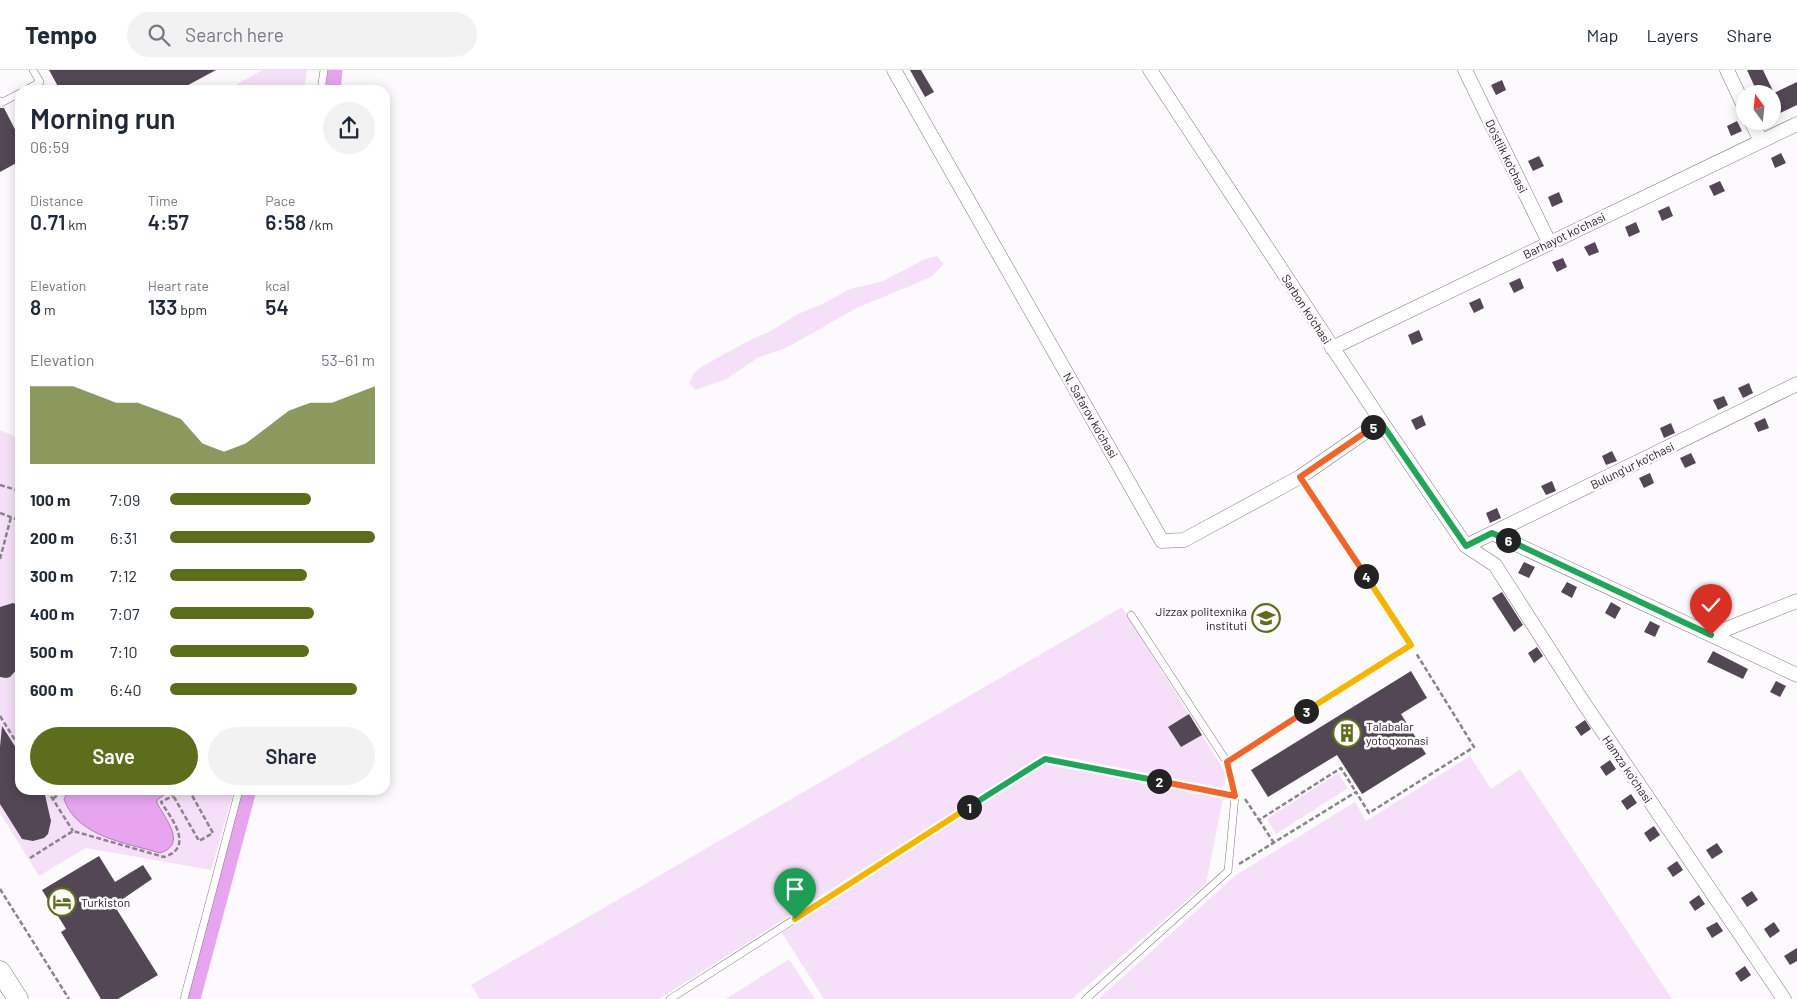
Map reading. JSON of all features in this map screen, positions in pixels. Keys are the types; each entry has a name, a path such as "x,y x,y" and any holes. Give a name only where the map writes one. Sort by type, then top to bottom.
{"main road":[{"path":"0,970 18,999"}],"street":[{"name":"N. Safarov ko'chasi","path":"894,70 1162,541 1184,540 1300,477 1380,421"},
{"name":"Sarbon ko'chasi","path":"1150,70 1380,421 1466,546"},
{"name":"Do'stlik ko'chasi","path":"1465,70 1549,242"},
{"path":"1727,70 1736,89"},
{"name":"Barhayot ko'chasi","path":"1332,348 1797,124"},
{"path":"1756,130 1761,141"},
{"name":"Bulung'ur ko'chasi","path":"1466,546 1797,384"},
{"path":"1492,533 1797,675"},
{"name":"Hamza ko'chasi","path":"1466,546 1495,565 1583,702 1784,999"},
{"path":"1711,635 1797,601"}],"lane":[{"path":"33,70 40,82 35,85"},
{"path":"322,85 324,70"},
{"path":"0,101 1,103 15,96"},
{"path":"1227,762 1411,645 1300,477"},
{"path":"1086,999 1228,871 1235,796 1227,762 1131,615"},
{"path":"670,999 1045,759 1235,796"},
{"path":"184,999 238,795"}],"path":[{"path":"0,484 15,489"},
{"path":"0,514 15,518"},
{"path":"0,559 11,517"},
{"path":"1259,820 1341,768 1369,813 1474,747 1411,645"},
{"path":"0,716 15,740"},
{"path":"0,725 4,722"},
{"path":"1228,871 1356,792"},
{"path":"1235,796 1242,794 1274,843"},
{"path":"50,795 73,831 164,857 174,852 180,844 180,836 161,802 173,796 199,841 213,833 192,795"},
{"path":"52,799 57,795"},
{"path":"30,858 73,831"},
{"path":"0,888 69,999"}],"shaded area":[{"path":"263,70 307,70 305,85 235,85"},
{"path":"937,256 944,264 931,277 857,308 786,348 759,357 725,380 695,390 689,383 693,374 701,367 750,340 769,332 798,314 850,289 883,281 925,259"},
{"path":"0,430 15,437 15,795 233,795 211,870 86,848 39,876 0,813"},
{"path":"1122,607 1225,772 1225,784 1221,788 1045,753 659,999 480,999 471,985"},
{"path":"1470,756 1491,789 1520,769 1672,999 1098,999 1236,875 1355,802 1366,821"},
{"path":"1046,763 1223,799 1206,884 1072,999 824,999 782,933"},
{"path":"1338,773 1348,788 1276,834 1267,819"},
{"path":"66,795 164,795 157,800 157,803 172,831 172,844 168,849 160,853 104,836 80,822 71,812 64,799"},
{"path":"789,959 815,999 726,999"}],"building":[{"path":"49,70 216,70 188,85 57,85"},
{"path":"910,70 921,70 934,92 925,97"},
{"path":"1747,70 1763,70 1770,85 1754,85"},
{"path":"1502,80 1506,90 1496,95 1491,85"},
{"path":"1797,82 1797,105 1781,113 1781,90"},
{"path":"0,108 4,108 15,129 15,164 0,172"},
{"path":"1736,122 1736,130 1742,131 1731,136 1727,126"},
{"path":"1781,153 1786,163 1775,168 1771,158"},
{"path":"1539,156 1544,166 1533,171 1528,161"},
{"path":"1720,181 1725,191 1714,196 1709,186"},
{"path":"1559,192 1563,202 1552,207 1548,197"},
{"path":"1669,206 1673,216 1662,221 1658,211"},
{"path":"1636,222 1640,232 1629,237 1625,227"},
{"path":"1595,242 1599,252 1589,256 1584,247"},
{"path":"1563,258 1567,267 1557,272 1552,262"},
{"path":"1520,278 1524,288 1514,293 1509,283"},
{"path":"1480,298 1484,308 1474,313 1469,303"},
{"path":"1419,330 1423,340 1412,345 1408,335"},
{"path":"1749,383 1753,393 1743,398 1738,388"},
{"path":"1724,396 1728,405 1718,410 1713,400"},
{"path":"1422,415 1426,425 1416,430 1411,420"},
{"path":"1765,418 1769,428 1758,432 1754,423"},
{"path":"1671,423 1675,433 1664,438 1660,428"},
{"path":"1612,451 1617,461 1606,465 1602,456"},
{"path":"1691,453 1696,463 1685,468 1680,458"},
{"path":"1650,473 1654,483 1644,488 1639,478"},
{"path":"1552,481 1556,491 1546,495 1541,486"},
{"path":"1497,508 1501,518 1490,523 1486,513"},
{"path":"1524,562 1535,567 1529,578 1518,573"},
{"path":"1567,582 1577,587 1572,598 1561,592"},
{"path":"1502,592 1523,625 1514,632 1492,598"},
{"path":"1611,602 1621,608 1615,619 1605,613"},
{"path":"15,604 15,672 10,677 6,678 0,677 0,607"},
{"path":"1650,621 1660,626 1655,637 1644,632"},
{"path":"1537,647 1543,656 1534,663 1528,653"},
{"path":"1713,651 1748,669 1743,679 1707,662"},
{"name":"Talabalar yotoqxonasi","path":"1411,671 1427,698 1401,714 1426,754 1362,794 1337,755 1268,797 1251,770"},
{"path":"1776,681 1786,686 1780,697 1770,692"},
{"path":"1189,714 1202,735 1181,747 1168,727"},
{"path":"1585,720 1591,729 1581,736 1575,727"},
{"path":"2,726 15,746 15,795 45,795 51,821 48,834 44,838 33,841 22,839 0,804"},
{"path":"1610,760 1616,769 1606,776 1600,767"},
{"path":"1631,794 1637,803 1627,810 1621,801"},
{"path":"1654,826 1660,835 1650,842 1644,833"},
{"path":"1717,843 1723,852 1712,859 1706,850"},
{"path":"99,856 115,882 143,865 152,879 114,905 158,975 118,999 101,999 61,932 66,929 42,890"},
{"path":"1677,861 1683,870 1673,877 1667,868"},
{"path":"1752,891 1758,900 1747,907 1741,898"},
{"path":"1699,895 1705,904 1695,911 1689,902"},
{"path":"1717,922 1723,931 1712,938 1706,928"},
{"path":"1774,922 1780,931 1770,938 1764,929"},
{"path":"1797,948 1797,961 1790,965 1784,956"},
{"path":"1745,966 1751,975 1741,982 1735,973"}],"waterway":[{"path":"334,85 335,70"},
{"path":"193,999 248,795"}],"place":[{"name":"Jizzax politexnika instituti","path":"1266,618"},
{"name":"Talabalar yotoqxonasi","path":"1347,733"},
{"name":"Turkiston","path":"62,902"}],"route":[{"path":"795,919 1045,759 1235,796 1227,762 1411,645 1300,477 1380,421 1466,546 1492,533 1711,635"}]}
